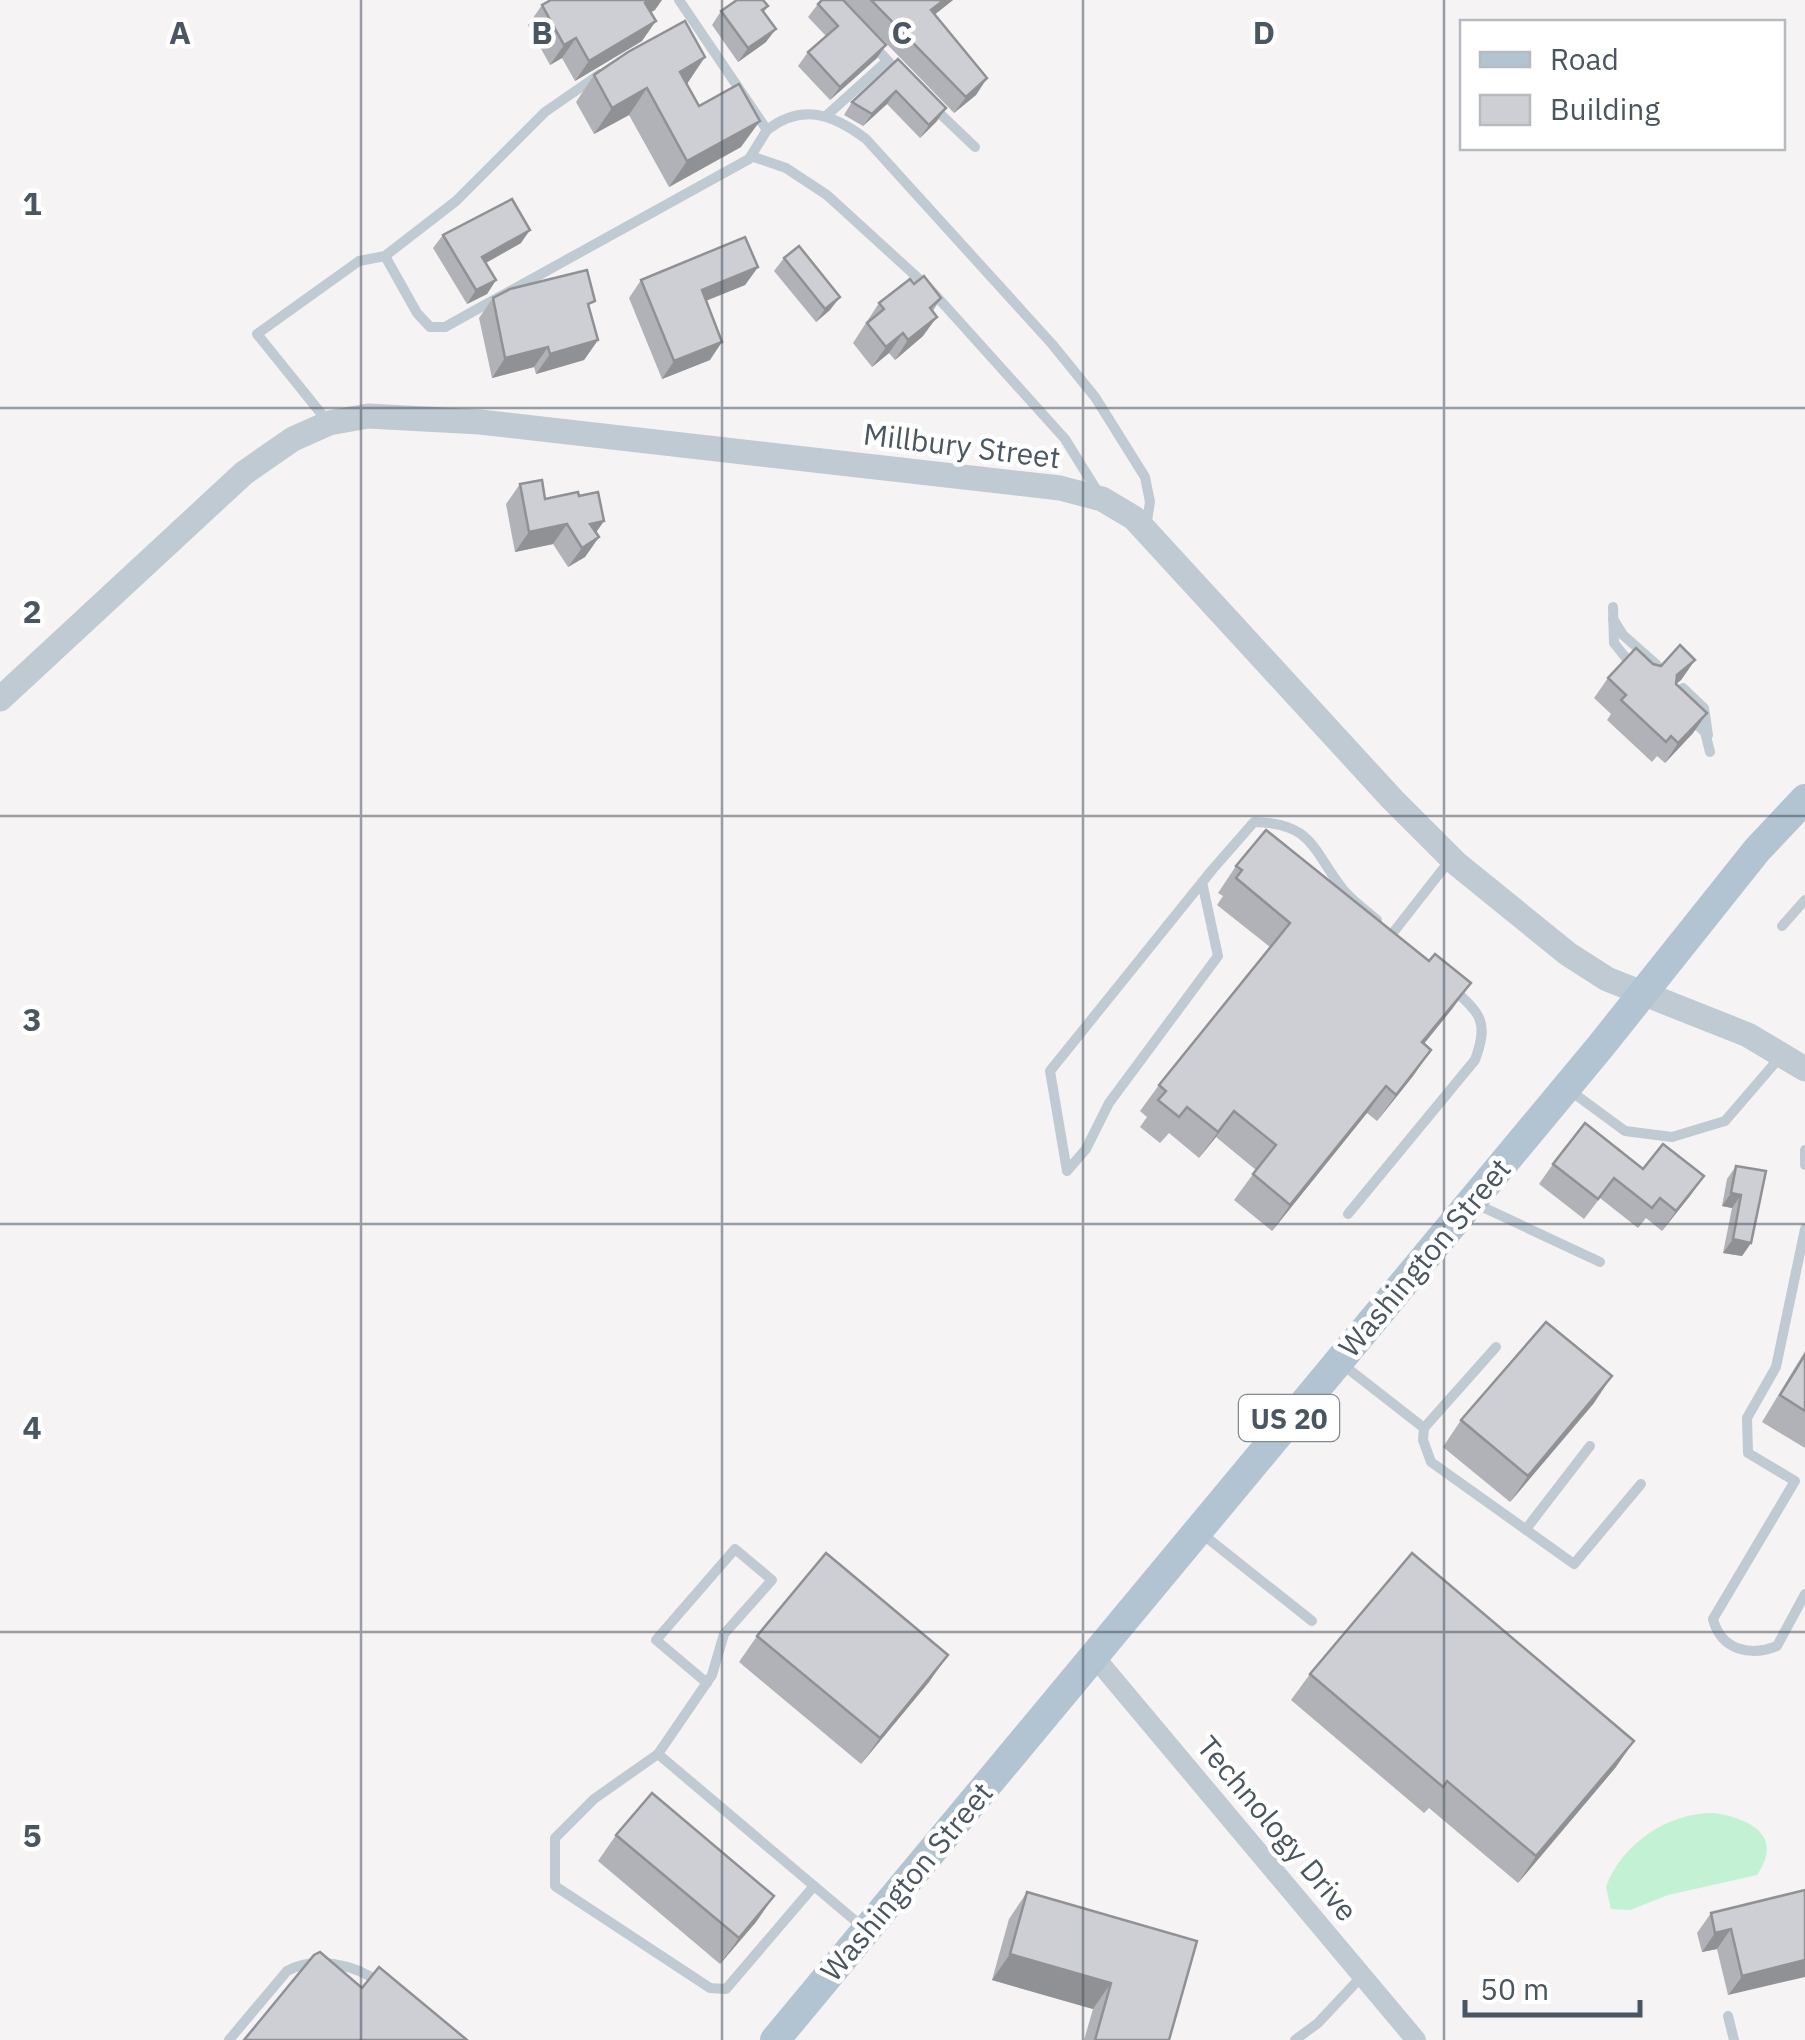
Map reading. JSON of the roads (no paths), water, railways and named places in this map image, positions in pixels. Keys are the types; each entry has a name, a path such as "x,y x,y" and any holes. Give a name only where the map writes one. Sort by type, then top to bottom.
{"main road":[{"name":"Washington Street","path":"775,2040 1566,1088 1757,850 1805,799"}],"street":[{"name":"Millbury Street","path":"0,699 62,646 244,474 293,439 329,423 368,416 468,421 1060,488 1121,508 1146,529 1393,800 1452,858 1587,968 1641,994 1748,1035 1805,1069"},
{"name":"Technology Drive","path":"1092,1655 1416,2040"}],"lane":[{"path":"683,2 767,130"},
{"path":"679,31 694,23"},
{"path":"863,34 915,89"},
{"path":"826,116 887,60"},
{"path":"329,423 257,334 359,261 385,256 456,201 545,112 605,71"},
{"path":"929,103 974,147"},
{"path":"385,256 417,312 430,327 446,327 751,156 767,130 793,115 826,116 848,125 866,139 1083,380 1146,477 1150,502 1146,529"},
{"path":"751,156 786,168 827,195 930,288 1065,439 1102,500"},
{"path":"1612,612 1623,635 1651,671 1616,650 1612,612"},
{"path":"1680,691 1704,708 1710,746 1705,732 1681,710"},
{"path":"1202,882 1218,956 1109,1103 1086,1149 1068,1171 1050,1070 1202,882 1254,822 1282,822 1310,838 1343,890 1406,947"},
{"path":"1392,934 1452,858"},
{"path":"1782,926 1805,900"},
{"path":"1348,1214 1475,1060 1484,1031 1478,1011 1449,986"},
{"path":"1566,1088 1625,1130 1672,1137 1724,1121 1781,1056"},
{"path":"1805,1150 1805,1165"},
{"path":"1470,1202 1600,1262"},
{"path":"1805,1230 1776,1367 1746,1418 1748,1452 1800,1484 1713,1619 1716,1633 1732,1646 1760,1653 1777,1646 1805,1594"},
{"path":"1496,1346 1424,1428 1423,1440 1431,1462 1574,1564 1641,1484"},
{"path":"1337,1360 1424,1428"},
{"path":"1526,1529 1590,1446"},
{"path":"1196,1530 1312,1622"},
{"path":"706,1683 656,1640 736,1550 772,1580 724,1634 712,1675 658,1754 594,1799 555,1838 556,1886 710,1988 726,1989 814,1886"},
{"path":"658,1754 866,1930"},
{"path":"230,2040 287,1971 298,1965 337,1965 368,1973 396,1996"},
{"path":"1296,2040 1318,2023 1362,1975"},
{"path":"1728,2016 1734,2040"}]}
